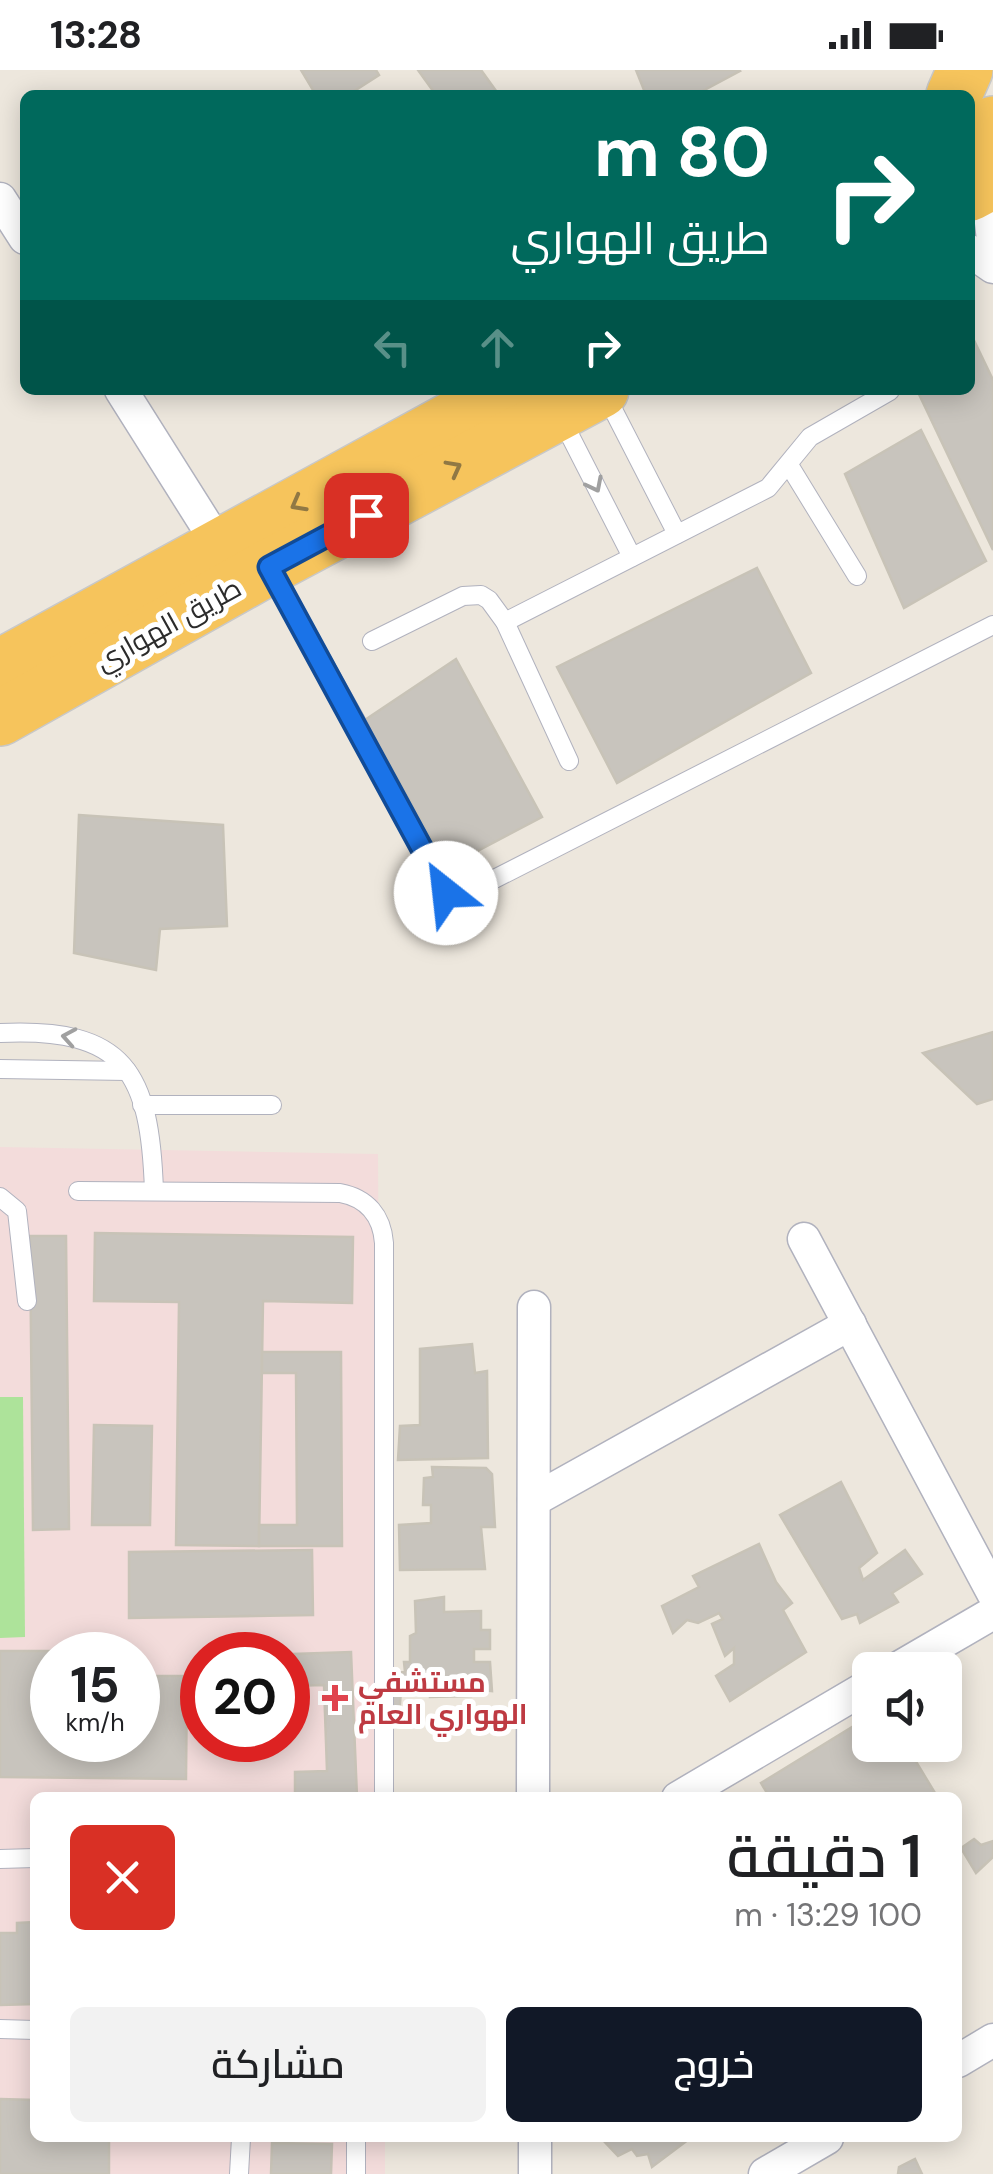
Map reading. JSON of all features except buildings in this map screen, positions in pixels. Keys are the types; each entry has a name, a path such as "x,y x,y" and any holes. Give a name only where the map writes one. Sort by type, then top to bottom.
{"highway":[{"path":"981,173 993,124"},
{"name":"طريق الهواري","path":"0,718 498,395"},
{"name":"طريق الهواري","path":"0,666 588,398"}],"street":[{"path":"981,173 993,240"},
{"path":"0,199 20,230"},
{"path":"125,395 245,557"},
{"path":"804,1240 993,1593"},
{"path":"533,1792 534,1306"},
{"path":"534,1500 850,1324"},
{"path":"925,1652 993,1612"},
{"path":"688,1792 852,1696"},
{"path":"962,2059 993,2040"},
{"path":"535,2142 536,2174"},
{"path":"765,2174 820,2142"}],"lane":[{"path":"504,622 768,488 810,438 883,395"},
{"path":"588,398 677,534"},
{"path":"588,398 632,557"},
{"path":"789,465 856,576"},
{"path":"245,557 356,721 441,888 460,898 993,626"},
{"path":"372,641 472,594 490,600 568,760"},
{"path":"0,1033 42,1032 86,1040 114,1054 127,1070 142,1105 154,1191"},
{"path":"0,1069 127,1070"},
{"path":"142,1105 272,1105"},
{"path":"78,1191 340,1193 370,1207 383,1230 384,1792"},
{"path":"0,1197 17,1211 27,1301"},
{"path":"0,1859 30,1858"},
{"path":"0,2029 30,2030"},
{"path":"239,2174 241,2142"},
{"path":"356,2142 356,2174"}],"shaded area":[{"name":"مستشفي الهواري العام","path":"0,1147 378,1154 382,1792 30,1792 30,2142 385,2142 385,2174 0,2174"}],"green space":[{"path":"0,1397 23,1397 25,1637 0,1638"}],"place":[{"name":"مستشفي الهواري العام","path":"335,1698"}],"route":[{"path":"366,515 269,567 446,893"}]}
